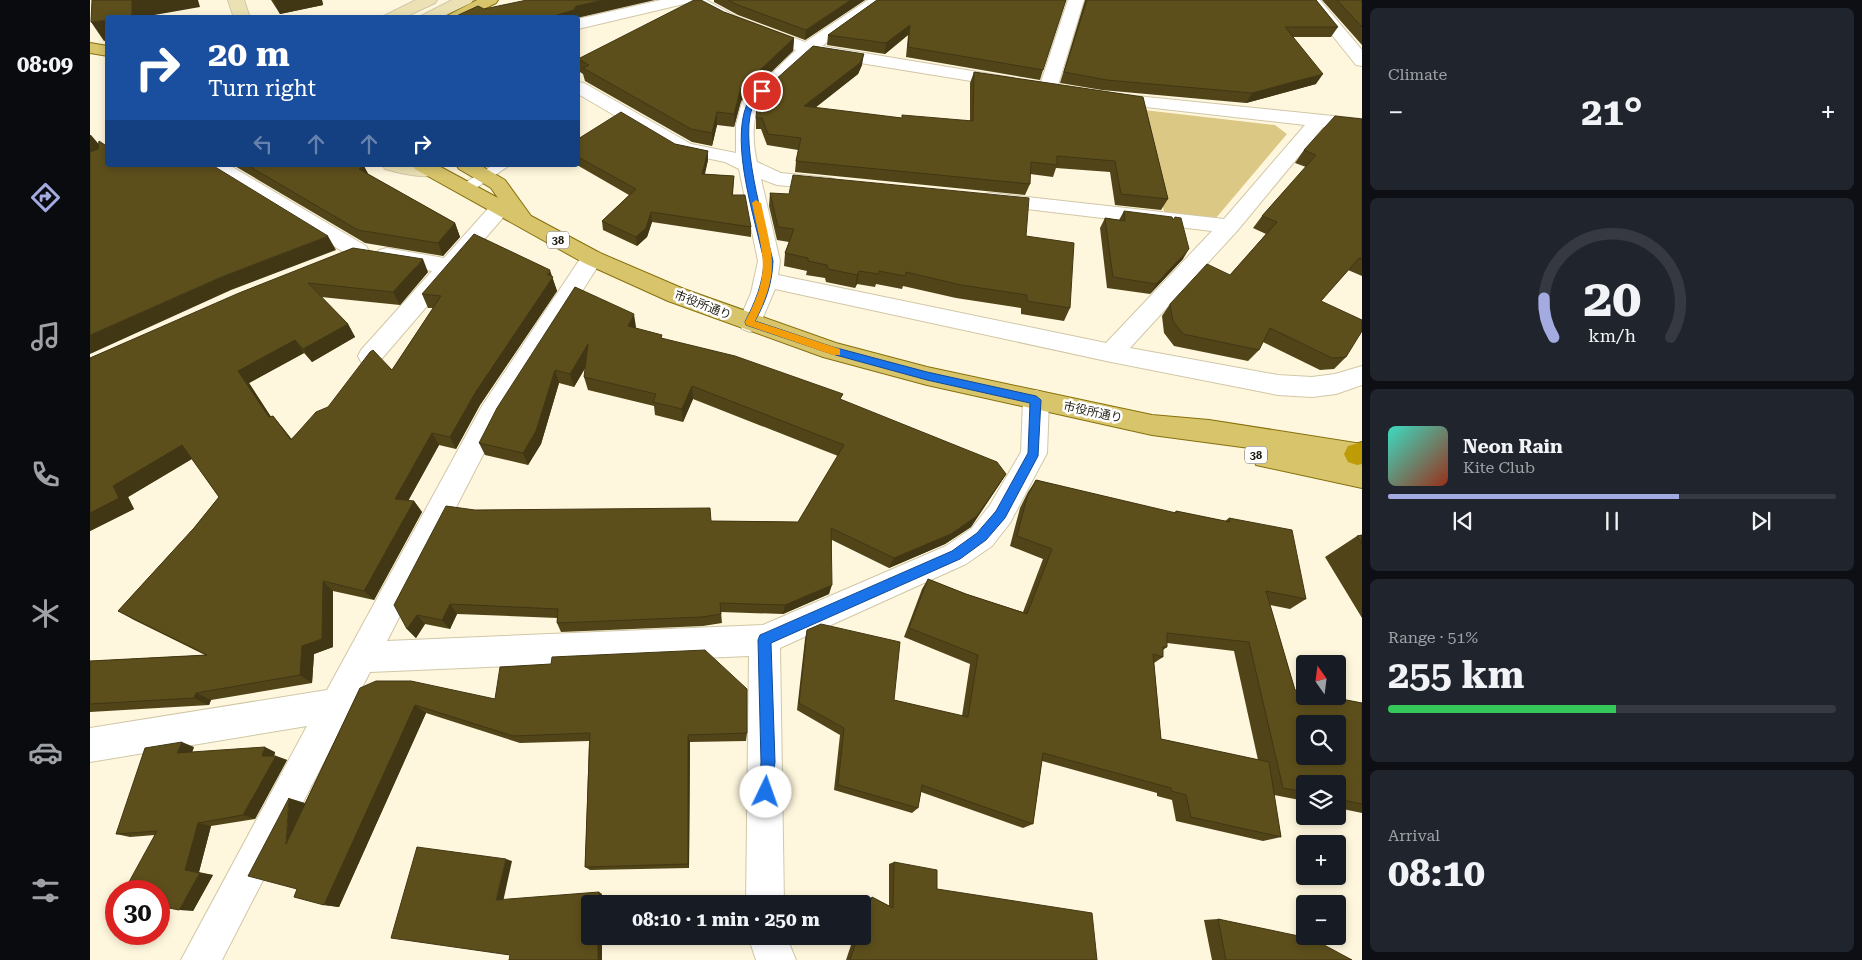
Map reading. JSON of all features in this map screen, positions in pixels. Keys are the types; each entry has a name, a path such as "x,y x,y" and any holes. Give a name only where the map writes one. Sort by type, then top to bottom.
{"main road":[{"path":"395,15 428,0"},
{"path":"432,15 464,0"},
{"path":"458,15 490,0"},
{"path":"90,48 105,50"},
{"path":"469,167 498,184 525,221"},
{"name":"市役所通り","path":"427,168 592,258 676,295 832,351 927,376 1152,425 1227,449 1361,460"}],"street":[{"path":"580,24 682,0"},
{"path":"694,0 731,20 807,49 1066,92"},
{"path":"750,322 761,301 768,280 769,261 744,146 745,125 751,102 807,49 878,0"},
{"path":"1048,88 1076,0"},
{"path":"1312,0 1362,61"},
{"path":"580,88 684,148 730,157 777,179 847,186"},
{"path":"1093,96 1318,121 1362,124"},
{"path":"1111,353 1228,226 1318,121"},
{"path":"222,169 358,250 448,266"},
{"path":"975,197 1228,226"},
{"path":"370,356 500,208"},
{"path":"331,262 358,250"},
{"path":"201,960 334,705 362,658 491,414 592,258"},
{"path":"768,280 1111,353 1278,385 1312,386 1336,384 1362,375"},
{"path":"362,658 764,640 956,555 982,537 1000,514 1034,453 1036,400"},
{"path":"764,640 768,762 764,823 765,895"},
{"path":"90,745 334,705"},
{"path":"770,945 776,960"}],"lane":[{"path":"465,189 500,167"}],"shaded area":[{"path":"1144,110 1275,125 1287,134 1216,218 1164,212"}],"building":[{"path":"92,0 132,0 132,15 105,15 105,20 91,22"},
{"path":"527,0 603,0 576,6 574,10 557,15 458,15 478,6 484,9"},
{"path":"694,0 701,0 724,12 794,38 741,88 734,114 717,112 712,133 691,129 583,68 589,65 580,60 580,58"},
{"path":"728,0 851,0 806,30"},
{"path":"877,0 1066,0 1043,70 908,47 910,25 886,43 828,35"},
{"path":"1087,0 1316,0 1338,27 1285,27 1323,74 1252,93 1107,80 1064,72"},
{"path":"1337,0 1362,0 1362,27"},
{"path":"813,46 864,54 860,63 804,106 902,118 902,115 973,121 974,72 1143,97 1168,199 1121,194 1115,161 1057,156 1057,165 1031,162 1030,184 796,161 801,138 768,134 762,118 756,118 757,107 765,89"},
{"path":"621,112 675,144 708,151 702,174 734,176 732,195 745,195 751,227 651,212 646,228 636,237 602,221 636,189 580,158 580,138"},
{"path":"1335,116 1362,119 1362,259 1359,258 1321,301 1362,320 1362,331 1346,357 1332,358 1270,328 1259,350 1183,334 1173,321 1170,304 1207,264 1230,275 1277,222 1262,216 1316,155 1304,150"},
{"path":"99,141 105,145 105,167 215,167 328,236 221,277 90,335 90,152 98,149"},
{"path":"250,167 362,167 359,169 455,223 438,243 358,230"},
{"path":"793,175 1029,198 1026,236 1074,243 1070,308 1027,301 1027,295 961,285 906,272 905,276 879,271 878,274 859,271 857,275 828,269 827,265 808,261 808,258 785,253 794,229 778,227 770,193 789,194"},
{"path":"1124,211 1172,217 1173,220 1175,217 1181,218 1189,249 1156,284 1113,277 1105,218 1125,221"},
{"path":"474,234 550,270 547,274 553,277 475,393 450,437 432,433 395,499 414,501 364,591 323,581 322,639 302,646 300,675 196,693 194,698 90,704 90,661 207,655 118,611 194,528 219,497 182,445 113,486 119,498 90,513 90,358 239,293 353,248 423,259 393,292 308,283 348,324 303,349 295,340 238,371 269,417 273,416 291,440 316,412 328,407 370,352 373,350 392,370 441,296 422,294"},
{"path":"575,287 634,314 628,326 662,335 661,338 735,356 843,394 840,399 997,462 1006,474 977,516 951,534 894,558 831,528 832,585 785,605 720,603 721,614 702,617 557,623 558,609 450,604 442,620 417,615 407,629 394,605 446,506 475,510 710,508 711,521 798,522 844,445 692,386 682,409 653,402 656,394 584,377 588,344 570,374 555,370 536,431 523,453 479,443 497,408"},
{"path":"1036,480 1176,513 1176,511 1230,522 1229,518 1292,530 1306,599 1266,591 1296,690 1296,705 1346,705 1346,700 1362,703 1362,804 1346,801 1346,775 1296,775 1296,790 1283,788 1249,642 1167,633 1167,647 1163,647 1163,657 1153,654 1161,739 1269,762 1281,837 1191,817 1186,795 1171,791 1171,788 1043,753 1033,824 922,785 918,808 838,785 844,728 799,703 807,630 821,624 900,642 894,700 968,717 978,655 909,628 928,579 1027,614 1052,549 1017,536 1027,497"},
{"path":"1362,535 1362,544 1357,536"},
{"path":"705,650 747,689 747,733 688,735 688,864 585,867 590,733 513,736 415,705 324,905 294,897 297,889 248,876 289,798 286,844 360,688 376,681 411,681 495,699 500,667 551,664 552,657"},
{"path":"182,742 177,753 265,747 262,756 276,756 243,815 198,823 185,870 200,873 179,910 170,908 170,880 130,880 157,831 116,834 145,748"},
{"path":"417,847 506,859 496,900 599,892 599,895 581,895 581,945 598,945 598,960 509,960 510,955 391,938"},
{"path":"894,862 937,870 937,889 1092,913 1097,960 850,960 855,945 871,945 872,897 893,908"},
{"path":"1218,919 1296,935 1296,945 1324,945 1352,960 1226,960"}],"slow traffic":[{"path":"756,203 769,261 768,280 761,301 750,322 837,352"}],"route":[{"path":"762,91 751,102 745,125 744,146 769,261 768,280 761,301 750,322 832,351 927,376 1036,400 1034,453 1000,514 982,537 956,555 764,640 768,762 766,792"}]}
